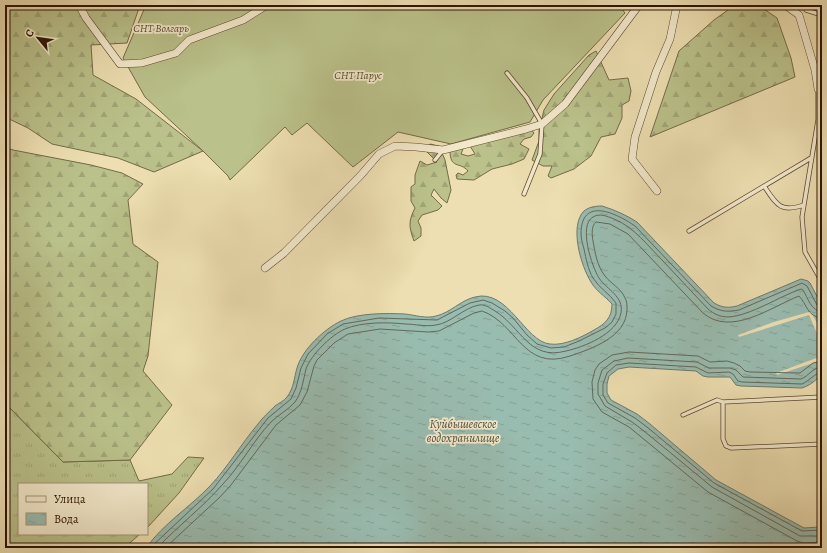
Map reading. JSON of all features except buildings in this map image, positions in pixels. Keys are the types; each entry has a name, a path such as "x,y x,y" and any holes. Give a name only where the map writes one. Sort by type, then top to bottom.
{"street":[{"path":"79,5 86,18 120,64 142,62 176,53 189,40 243,20 267,5"},
{"path":"265,268 284,253 361,175 379,154 395,146 443,150 542,124 565,104 639,5"},
{"path":"657,191 632,159 638,130 656,72 670,39 677,5"},
{"path":"785,5 799,15 815,70 818,89"}],"lane":[{"path":"806,10 822,15"},
{"path":"507,73 526,98 542,124 540,154 524,194"},
{"path":"818,89 818,120 802,217 805,252 822,282"},
{"path":"435,160 443,150"},
{"path":"689,231 811,158"},
{"path":"764,186 774,201 788,210 804,205"},
{"path":"684,415 717,400 723,402 822,397"},
{"path":"723,402 723,439 726,446 731,448 822,444"}],"green space":[{"path":"5,5 140,5 127,43 91,45 93,75 136,99 203,151 154,172 118,158 52,144 28,128 5,117"},
{"name":"СНТ Парус","path":"146,5 619,5 625,13 543,100 530,122 451,144 398,132 353,167 307,123 292,135 285,127 230,180 228,176 203,151 145,97 123,58"},
{"path":"735,5 758,5 777,18 791,58 795,77 650,137 679,51 714,20"},
{"path":"596,51 609,80 628,78 631,91 629,101 622,105 622,118 615,134 601,137 591,156 574,169 551,178 548,176 552,166 543,166 532,160 539,141 539,130 544,110 554,94 589,55"},
{"path":"528,126 534,133 531,137 524,139 520,144 529,149 524,159 492,169 474,180 457,179 456,175 458,173 463,175 468,171 462,166 454,163 450,156 450,150 457,145 463,149 461,154 468,156 475,154 470,146"},
{"path":"430,144 439,146 445,160 451,190 447,203 434,189 431,195 442,206 438,210 422,215 418,221 421,228 421,236 414,241 410,224 415,208 411,201 411,187 415,184 415,175 420,161 427,165 437,162 426,151"},
{"path":"5,147 122,173 143,184 128,200 133,244 158,262 148,356 143,371 172,405 130,460 63,462 5,403"},
{"path":"5,403 63,462 130,460 139,481 172,474 188,457 204,458 179,493 148,527 148,483 18,483 18,535 139,535 124,548 5,548"}],"water":[{"name":"Куйбышевское водохранилище","path":"602,206 629,217 637,222 714,303 720,306 737,306 801,279 810,283 822,306 822,374 808,385 802,388 741,386 736,385 730,377 708,377 703,376 696,371 629,367 618,369 609,376 607,393 611,400 637,414 716,480 804,528 820,527 822,524 822,548 146,548 168,523 210,486 262,419 275,406 286,398 294,383 300,361 309,347 328,329 341,321 355,316 381,314 405,314 432,317 446,312 475,297 487,296 497,300 507,307 532,335 541,341 550,344 561,344 573,340 601,325 609,317 612,304 595,288 587,275 580,256 577,226 584,211 592,207"}],"pier":[{"path":"811,312 818,325 822,323 822,326 820,327 822,333 822,345 809,315 739,337 738,335 774,322"},
{"path":"822,356 822,360 777,375 776,373"}],"park label":[{"name":"СНТ Волгарь","path":"161,28"}]}
